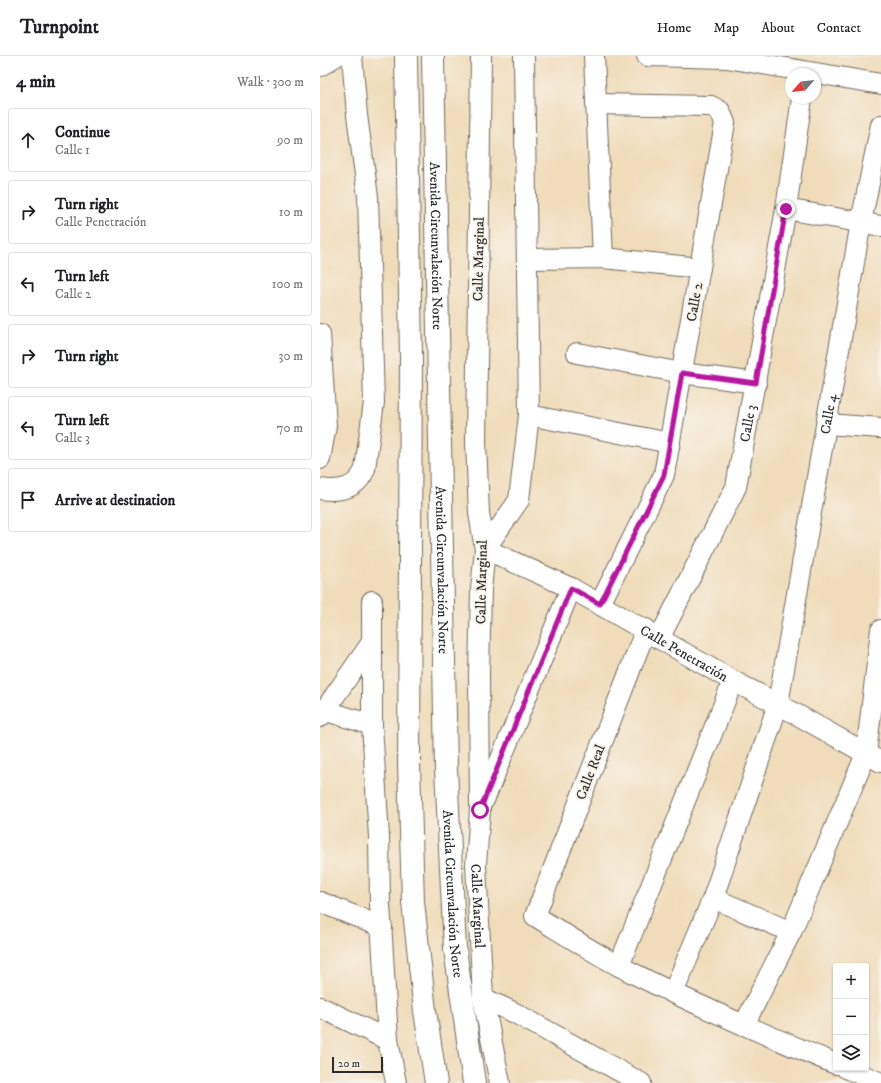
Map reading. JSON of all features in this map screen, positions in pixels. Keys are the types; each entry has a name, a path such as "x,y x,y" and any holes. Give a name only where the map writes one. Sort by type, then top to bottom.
{"highway":[{"name":"Avenida Circunvalación Norte","path":"406,56 411,357 411,497 408,648 409,770 413,902 425,1011 436,1083"},
{"name":"Avenida Circunvalación Norte","path":"433,56 447,792 455,949 474,1083"}],"street":[{"path":"320,66 336,56"},
{"path":"320,490 336,491 351,486 361,478 365,468 374,402 368,197 357,115 352,56"},
{"name":"Calle Marginal","path":"481,56 476,443 479,513 485,549 481,590 479,674 480,810 476,865 483,998 500,1083"},
{"path":"485,549 519,500 529,415 524,56"},
{"path":"594,56 603,258"},
{"path":"647,56 727,58 785,69"},
{"path":"821,75 881,84"},
{"name":"Calle 2","path":"596,104 711,106 720,111 725,124 664,475 600,604"},
{"name":"Calle 3","path":"653,633 736,487 756,383 786,209 801,104"},
{"name":"Calle 4","path":"673,993 713,898 778,704 861,222 881,124"},
{"path":"786,209 881,226"},
{"path":"527,259 603,258 700,268"},
{"path":"320,334 326,426 320,459"},
{"path":"577,353 682,373 756,383"},
{"path":"529,415 670,443"},
{"path":"826,424 881,428"},
{"name":"Calle Penetración","path":"485,549 571,588 653,633 733,681 778,704 873,758"},
{"path":"480,810 571,588"},
{"path":"372,601 372,725 379,837 382,927 388,1040 396,1083"},
{"path":"744,1026 791,932 873,758 881,630"},
{"name":"Calle Real","path":"619,966 534,916 653,633"},
{"path":"372,642 322,712 372,725"},
{"path":"733,681 619,966 744,1026 833,1063"},
{"path":"713,898 791,932"},
{"path":"320,902 382,927"},
{"path":"483,998 515,1013 641,1083"},
{"path":"320,1007 388,1040"},
{"path":"853,1071 881,1083"}],"route":[{"path":"480,810 571,588 600,604 664,475 682,373 756,383 786,209"}]}
